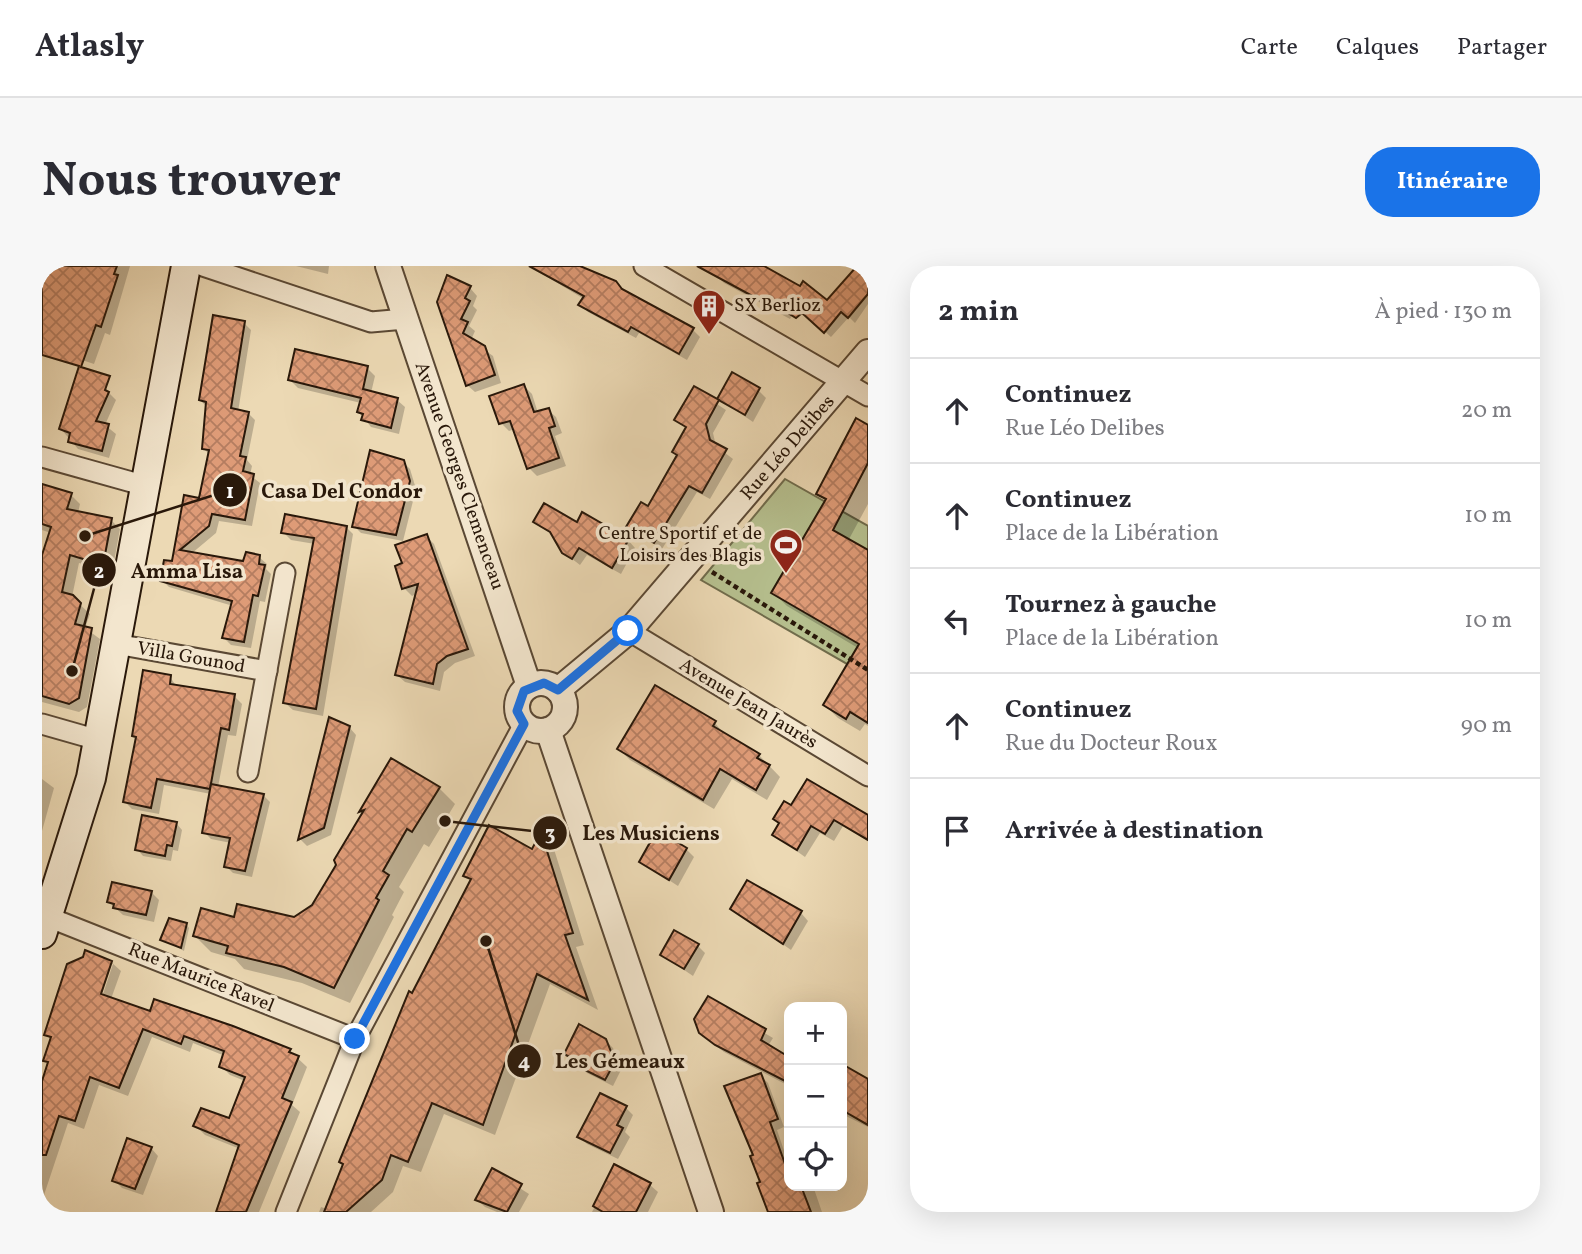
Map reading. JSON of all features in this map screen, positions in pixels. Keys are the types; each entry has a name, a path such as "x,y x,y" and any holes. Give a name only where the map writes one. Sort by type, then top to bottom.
{"main road":[{"path":"45,925 91,778 186,266"}],"street":[{"path":"203,266 371,322 405,319"},
{"name":"Avenue Georges Clemenceau","path":"388,266 530,686"},
{"path":"644,266 868,396"},
{"name":"Rue Léo Delibes","path":"558,690 628,631 693,559 868,352"},
{"path":"42,457 146,486"},
{"path":"248,772 285,573"},
{"name":"Avenue Jean Jaurès","path":"628,631 868,776"},
{"name":"Villa Gounod","path":"116,644 267,671"},
{"path":"544,683 558,690 565,710 560,723 548,730 535,730 524,724 518,704 530,686 544,683"},
{"path":"42,724 98,740"},
{"path":"286,1212 355,1039 524,724"},
{"path":"548,730 711,1212"},
{"name":"Rue Maurice Ravel","path":"45,925 355,1039"}],"path":[{"path":"693,559 868,670"}],"green space":[{"name":"Centre Sportif et de Loisirs des Blagis","path":"785,479 868,526 868,676 701,580"}],"building":[{"path":"42,266 117,266 114,274 118,275 101,327 96,325 81,367 110,376 105,390 109,392 96,421 109,424 102,451 68,442 70,433 59,429 79,366 42,355"},
{"path":"529,266 580,266 616,281 622,289 694,328 679,354 631,327 628,332 578,305 584,296"},
{"path":"697,266 764,266 800,286 803,281 827,300 857,266 868,266 868,294 848,318 841,312 824,333 802,313 796,318 783,310 782,312"},
{"path":"447,275 471,286 465,298 470,301 461,319 468,322 463,333 485,346 495,375 466,386 437,302"},
{"path":"213,315 245,321 231,408 249,412 240,456 246,457 243,471 254,474 245,520 212,514 209,526 180,550 243,561 246,552 260,555 259,564 265,565 258,596 253,595 244,642 222,638 232,601 160,581 164,560 172,561 184,495 199,498 209,450 202,449 206,402 199,400"},
{"path":"295,349 368,366 363,389 398,398 391,428 361,420 363,414 357,412 361,398 288,380"},
{"path":"732,372 760,388 745,415 717,399"},
{"path":"524,384 534,412 549,408 555,426 549,428 559,458 527,469 510,421 499,424 489,396"},
{"path":"694,386 719,400 706,424 710,440 727,449 702,493 689,486 654,543 626,527 641,502 648,506 677,455 672,452 686,427 674,420"},
{"path":"856,418 868,425 868,463 833,530 868,550 868,723 850,712 846,719 823,705 859,644 771,593 826,499 816,494"},
{"path":"370,450 404,460 410,481 396,535 352,527"},
{"path":"42,484 72,493 67,509 112,518 103,565 70,555 62,592 73,595 81,603 75,624 92,628 79,698 69,704 42,696 42,555 51,527 42,524"},
{"path":"544,503 577,522 582,512 629,539 612,568 579,548 572,559 562,553 550,532 533,522"},
{"path":"285,514 347,526 316,709 283,703 314,538 281,533"},
{"path":"427,534 468,649 447,656 437,664 433,684 395,675 418,584 402,589 395,566 402,563 395,545"},
{"path":"143,670 171,675 170,684 235,694 229,730 221,728 210,789 157,779 151,808 123,802 136,737 132,736"},
{"path":"655,685 716,721 713,726 760,754 757,758 770,765 756,790 720,769 703,800 617,749"},
{"path":"329,717 350,726 324,828 298,840"},
{"path":"391,758 440,787 412,832 407,829 383,871 389,875 376,898 379,900 334,988 284,967 226,953 228,946 193,936 201,908 234,917 237,904 294,917 312,905 336,865 334,860 364,810 359,812"},
{"path":"807,779 868,815 868,840 834,820 825,834 811,826 797,850 772,835 779,823 773,819 784,801 791,805"},
{"path":"211,784 264,794 245,871 224,867 230,838 202,833"},
{"path":"142,815 177,822 172,846 167,845 165,856 135,850"},
{"path":"489,825 532,849 541,832 573,933 565,935 588,1000 537,974 483,1125 432,1103 408,1162 391,1155 382,1180 346,1212 324,1212 343,1164 339,1162 409,991 412,993 471,879 463,876"},
{"path":"657,830 687,848 669,880 639,862"},
{"path":"747,880 802,911 783,944 730,909"},
{"path":"112,882 152,891 146,915 113,908 114,904 107,902"},
{"path":"169,918 187,923 181,948 160,940"},
{"path":"674,930 699,944 684,969 660,955"},
{"path":"85,950 112,961 101,994 150,1011 154,999 233,1026 291,1049 289,1052 299,1056 282,1098 292,1102 246,1212 216,1212 239,1145 193,1126 201,1108 229,1118 245,1077 219,1067 224,1051 184,1036 181,1044 143,1029 119,1088 90,1077 75,1121 59,1116 46,1155 42,1155 42,1081 48,1062 43,1061 51,1037 44,1035 67,964 83,957"},
{"path":"708,996 766,1029 761,1040 784,1054 784,1080 715,1045 699,1033 694,1019"},
{"path":"579,1024 606,1039 615,1062 605,1080 577,1066 579,1062 564,1054"},
{"path":"847,1067 868,1079 868,1125 847,1113"},
{"path":"761,1073 778,1119 770,1122 784,1161 784,1191 803,1191 811,1212 768,1212 757,1183 760,1182 750,1156 753,1155 724,1086"},
{"path":"600,1093 627,1106 617,1125 623,1128 610,1153 577,1137"},
{"path":"127,1138 152,1147 135,1189 112,1181"},
{"path":"614,1164 651,1183 636,1212 603,1212 593,1206"},
{"path":"492,1168 522,1184 507,1212 475,1200"}],"place":[{"name":"SX Berlioz","path":"709,336"},
{"name":"Casa Del Condor","path":"85,536"},
{"name":"Centre Sportif et de Loisirs des Blagis","path":"786,575"},
{"name":"Amma Lisa","path":"72,671"},
{"name":"Les Musiciens","path":"445,821"},
{"name":"Les Gémeaux","path":"486,941"}],"route":[{"path":"355,1039 524,724 517,711 524,691 530,686 544,683 558,690 628,631"}]}
